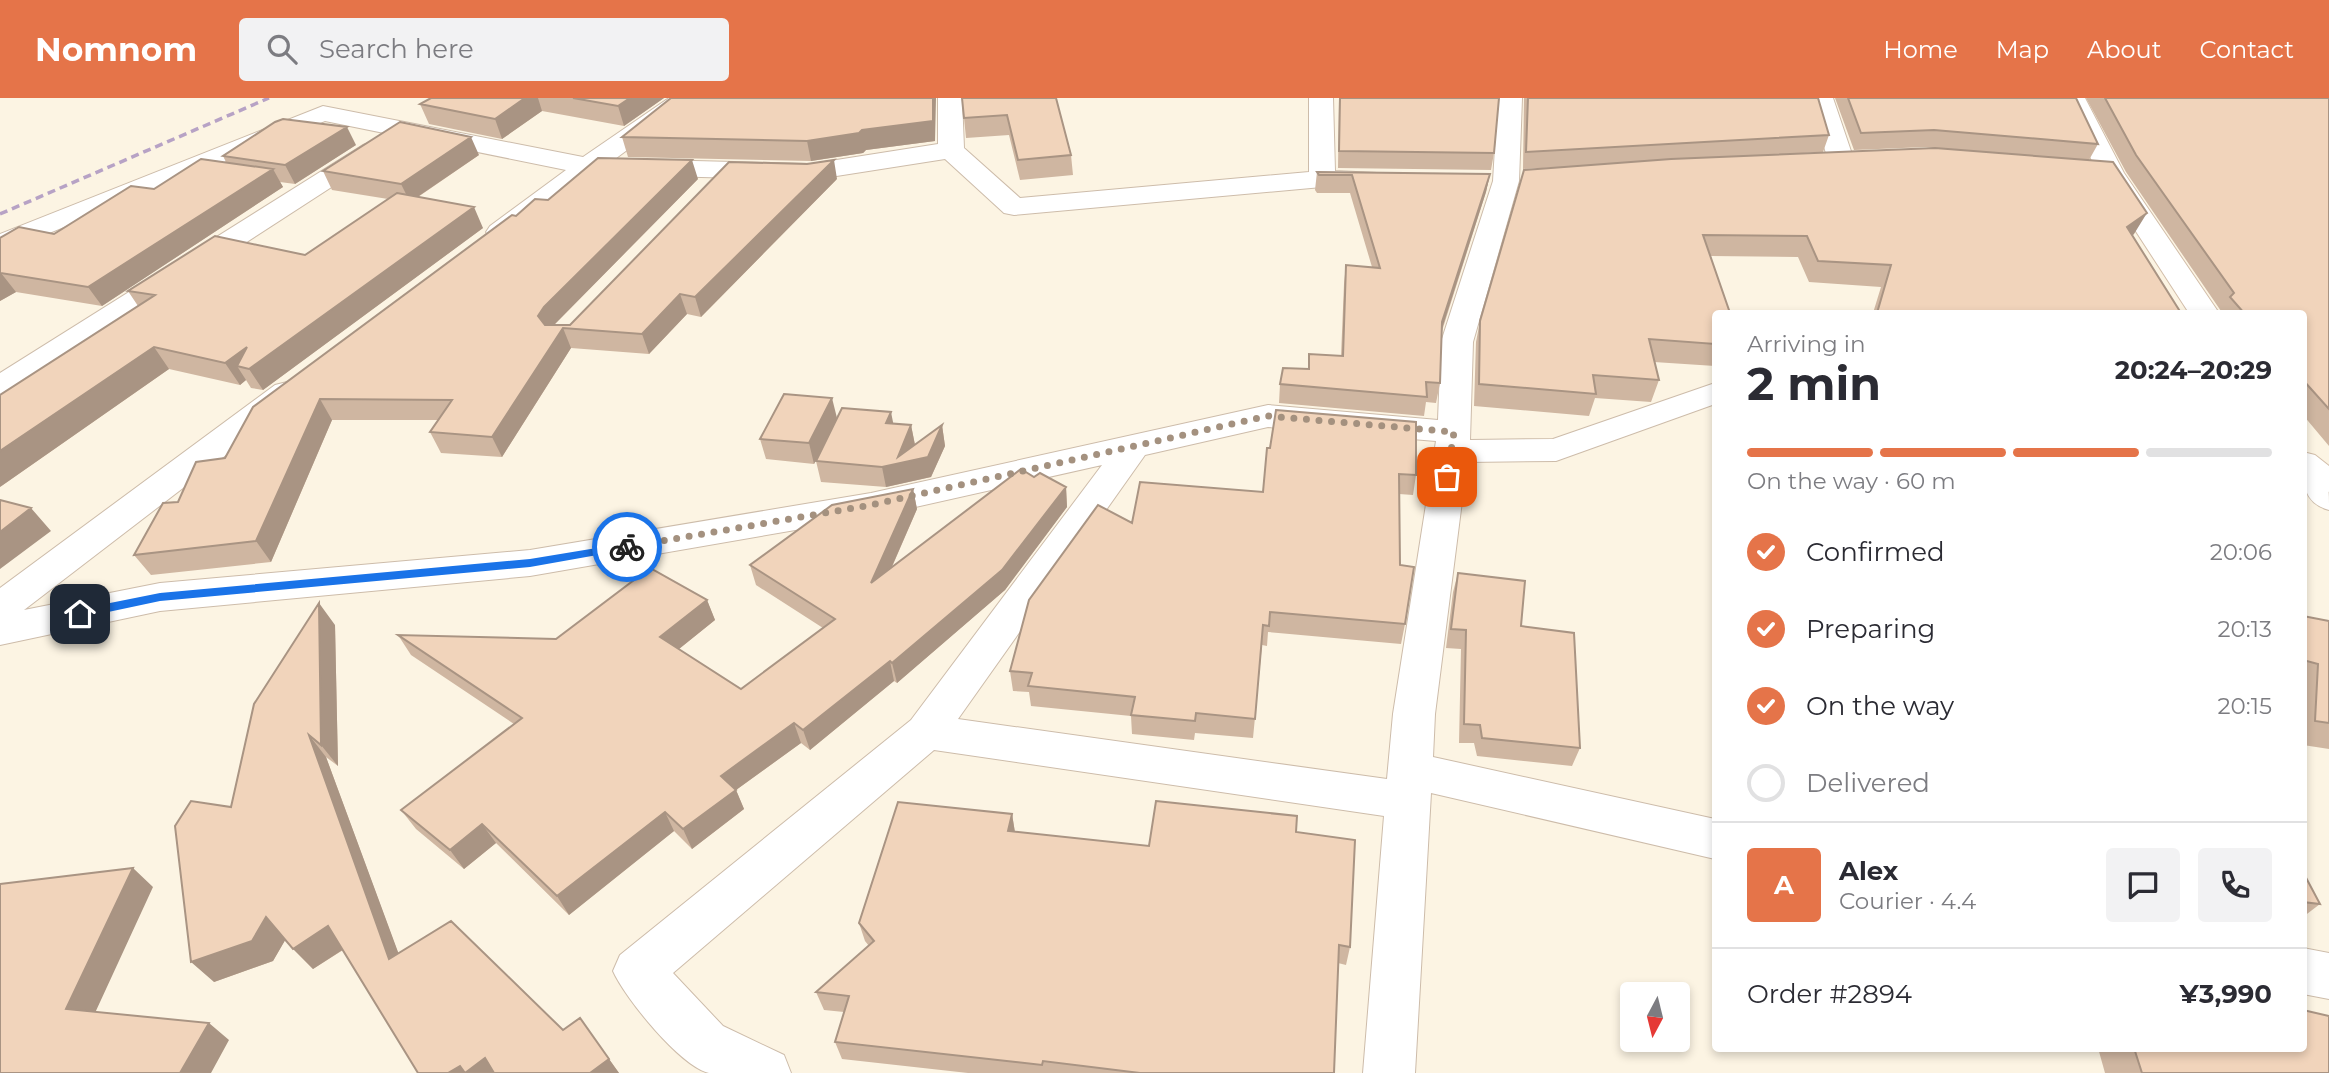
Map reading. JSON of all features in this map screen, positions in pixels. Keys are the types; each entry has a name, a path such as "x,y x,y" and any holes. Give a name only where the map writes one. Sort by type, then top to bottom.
{"street":[{"path":"477,249 685,98"},
{"path":"950,98 951,150 1014,207 1322,179 1391,179"},
{"path":"1321,98 1322,179"},
{"path":"1389,1073 1413,714 1453,441 1457,342 1506,180 1510,98"},
{"path":"1815,164 1854,163 1821,98"},
{"path":"2073,98 2098,172 2202,310"},
{"path":"0,244 323,113 588,166 811,172 951,150"},
{"path":"0,387 403,130"},
{"path":"698,199 726,170"},
{"path":"0,608 311,374"},
{"path":"0,630 160,597 530,563 871,505 1268,416 1453,441 1556,450 1712,394"},
{"path":"765,1073 705,1044 638,971 926,732 1132,448"},
{"path":"2313,471 2329,498"},
{"path":"926,732 1409,786 1712,838"},
{"path":"2307,972 2329,976"}],"building":[{"path":"431,98 525,98 495,119 420,104"},
{"path":"573,98 630,98 618,106"},
{"path":"671,98 933,98 933,121 862,130 859,133 807,141 622,137"},
{"path":"962,98 1056,98 1071,155 1018,160 1007,115 964,118"},
{"path":"1340,98 1499,98 1494,153 1339,151"},
{"path":"1528,98 1818,98 1829,135 1526,152"},
{"path":"1848,98 2076,98 2098,144 1934,130 1861,133"},
{"path":"2105,98 2329,98 2329,409 2307,384 2307,310 2241,310 2230,297 2234,293 2136,155"},
{"path":"283,119 347,127 285,165 223,156 275,122"},
{"path":"400,122 471,137 401,184 323,171"},
{"path":"1935,148 2113,162 2147,213 2127,227 2179,310 1878,310 1891,265 1818,261 1807,236 1703,235 1729,310 1712,310 1712,344 1649,339 1659,380 1593,375 1596,394 1479,384 1480,321 1524,170 1671,159"},
{"path":"598,158 692,160 544,307 538,316 545,325 570,325 729,162 807,164 834,160 695,297 680,294 642,334 563,328 492,437 430,432 452,400 320,399 256,541 134,555 163,503 178,502 196,462 225,458 253,407 512,215 516,216 535,199 548,200"},
{"path":"201,159 273,169 88,287 0,274 0,238 19,227 54,234 131,186 154,189"},
{"path":"1317,172 1490,174 1442,322 1440,383 1426,382 1427,397 1280,384 1283,368 1309,369 1309,354 1343,356 1346,265 1380,268 1352,175 1319,175"},
{"path":"397,193 474,207 249,369 237,366 247,347 225,363 154,347 0,451 0,395 155,295 128,291 215,236 305,255"},
{"path":"784,394 832,398 809,443 760,439"},
{"path":"842,408 891,412 886,423 911,425 898,457 942,425 928,457 882,467 816,461"},
{"path":"1276,410 1416,422 1416,475 1399,474 1400,565 1414,567 1405,624 1270,612 1269,626 1263,625 1255,719 1196,713 1195,721 1131,715 1135,697 1028,686 1032,673 1010,671 1029,600 1098,505 1132,523 1140,482 1263,492 1267,448 1270,448"},
{"path":"1021,469 1034,477 1040,473 1066,487 1002,570 892,663 890,661 803,730 794,723 721,776 736,790 683,829 665,812 557,896 482,824 450,850 401,810 522,718 398,635 556,639 650,568 707,600 660,637 741,689 835,619 750,565 832,505 913,489 871,583"},
{"path":"0,500 31,508 0,532"},
{"path":"1458,573 1525,581 1521,626 1574,633 1580,748 1482,738 1480,725 1464,724 1466,630 1451,629"},
{"path":"319,603 321,745 309,735 389,959 451,921 563,1030 580,1018 609,1059 590,1073 494,1073 485,1058 465,1073 460,1066 448,1073 418,1073 328,926 293,949 266,917 252,941 191,962 175,826 191,801 231,807 254,704"},
{"path":"2307,617 2329,621 2329,723 2315,721 2318,664 2307,661"},
{"path":"1156,801 1297,816 1296,832 1355,840 1350,947 1339,945 1334,1073 1140,1073 1043,1061 1042,1065 835,1042 849,996 816,992 874,941 859,923 898,802 1012,814 1008,831 1149,846"},
{"path":"133,868 66,1009 209,1023 180,1073 0,1073 0,884"},
{"path":"2307,880 2320,904 2307,902"},
{"path":"2307,1011 2329,1016 2329,1073 2142,1073 2135,1052 2307,1052"}],"railway":[{"path":"0,214 269,98"}],"way so far":[{"path":"627,547 871,505 1268,416 1454,432 1447,477"}],"route":[{"path":"80,614 160,597 530,563 627,547"}]}
